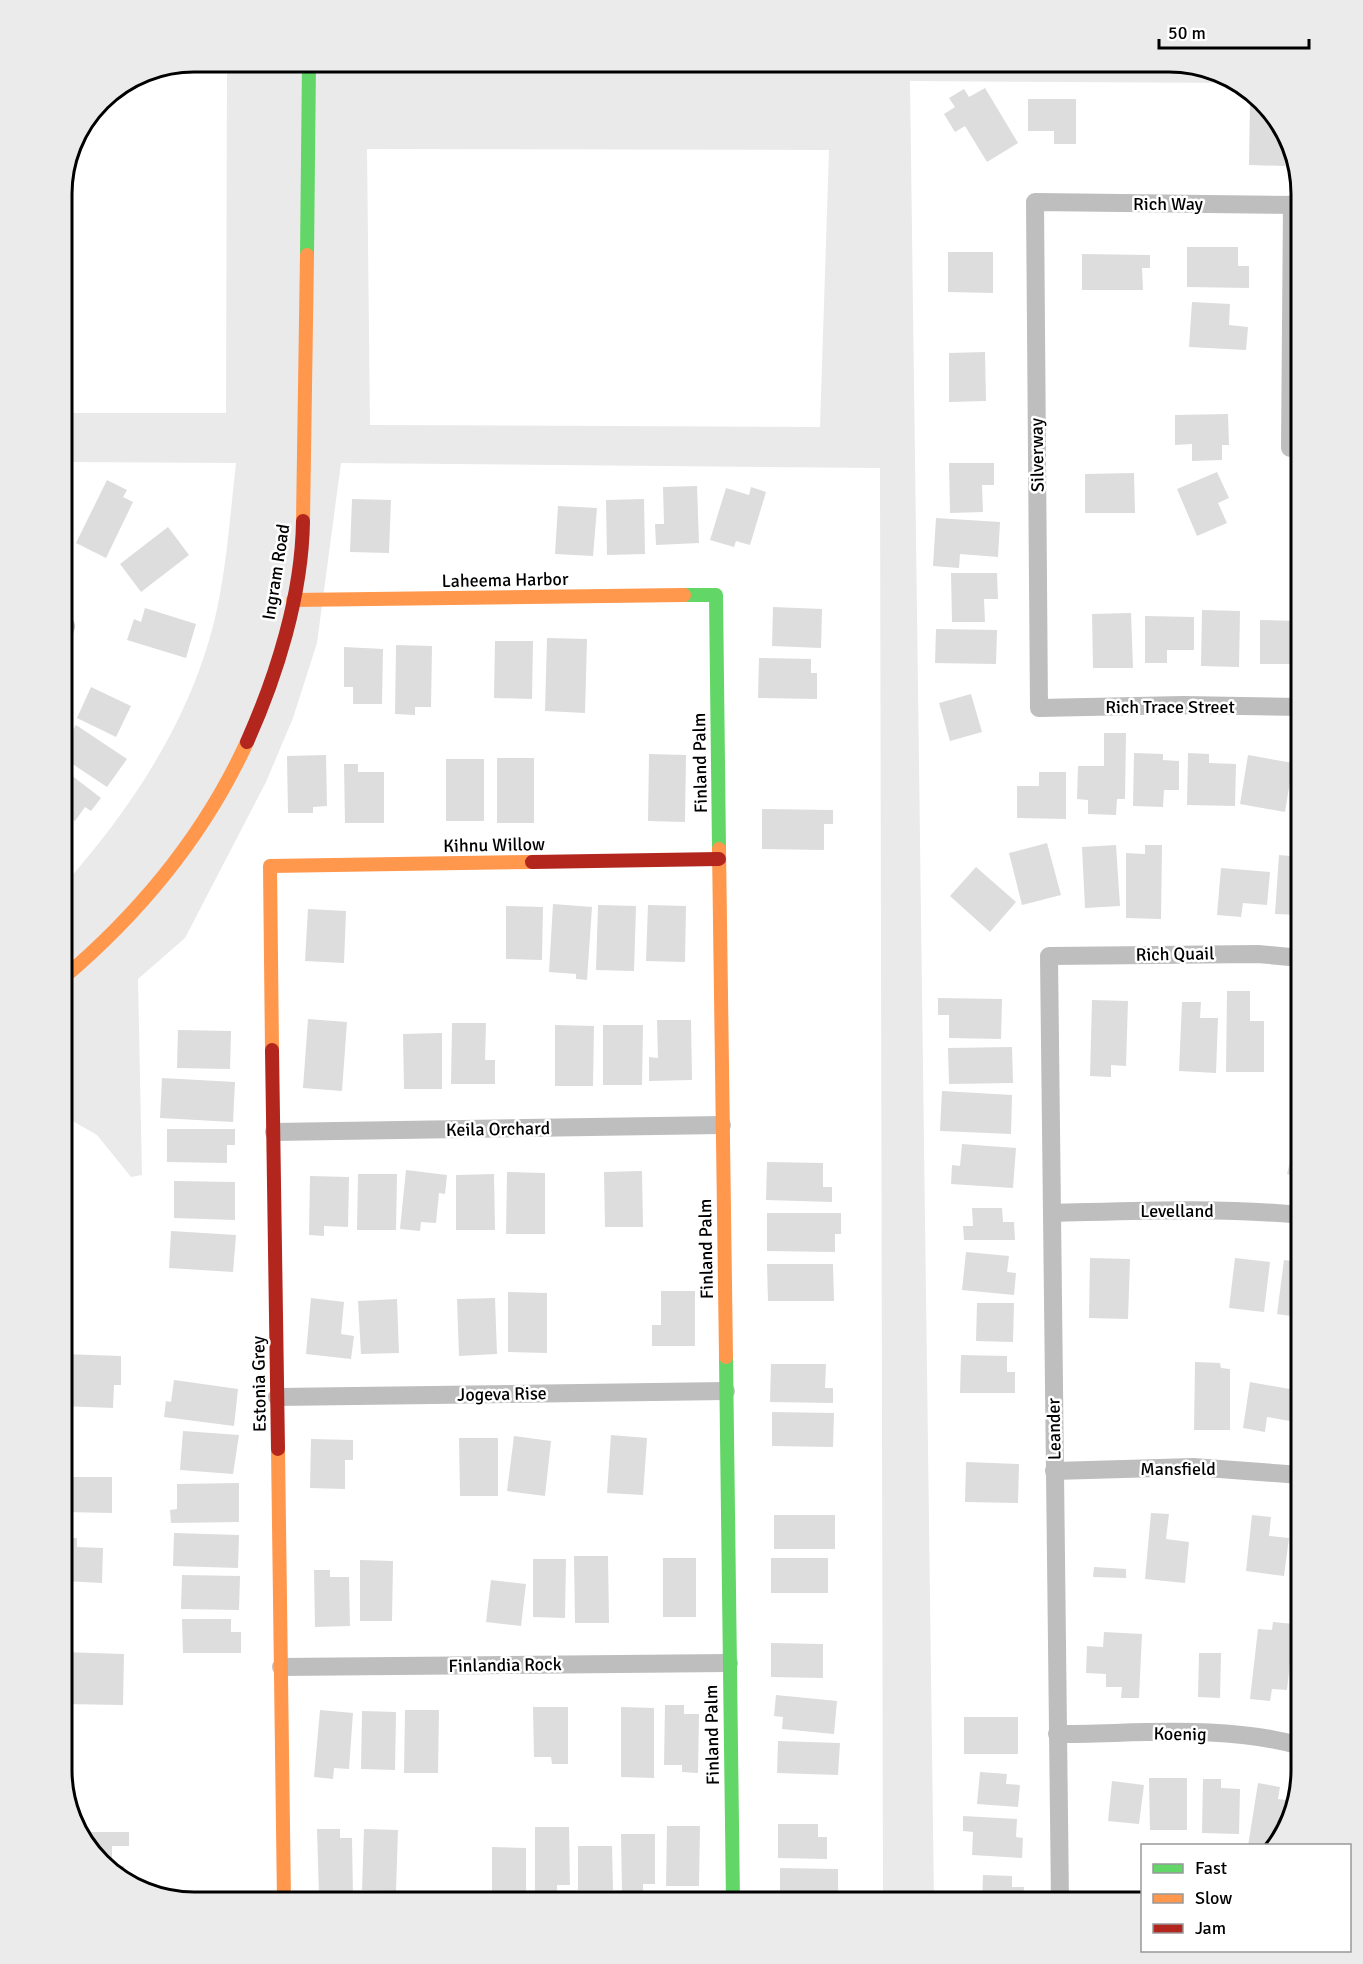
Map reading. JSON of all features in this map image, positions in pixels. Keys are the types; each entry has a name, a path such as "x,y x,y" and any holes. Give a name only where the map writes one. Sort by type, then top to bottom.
{"street":[{"name":"Ingram Road","path":"72,971 99,950 144,902 197,833 239,757 272,680 293,600 303,545 309,72"},
{"name":"Rich Way","path":"1035,202 1291,205"},
{"name":"Silverway","path":"1035,202 1040,708"},
{"path":"1290,447 1291,412"},
{"name":"Laheema Harbor","path":"293,600 716,595"},
{"name":"Finland Palm","path":"716,595 732,1892"},
{"name":"Rich Trace Street","path":"1040,708 1183,705 1291,707"},
{"name":"Kihnu Willow","path":"270,866 719,859"},
{"name":"Estonia Grey","path":"270,866 284,1892"},
{"name":"Rich Quail","path":"1049,956 1258,954 1291,957"},
{"name":"Leander","path":"1049,956 1060,1892"},
{"name":"Keila Orchard","path":"274,1132 722,1125"},
{"name":"Levelland","path":"1052,1213 1169,1210 1291,1214"},
{"name":"Jogeva Rise","path":"277,1397 726,1391"},
{"name":"Mansfield","path":"1054,1471 1193,1467 1291,1474"},
{"name":"Finlandia Rock","path":"281,1667 729,1663"},
{"name":"Koenig","path":"1057,1734 1195,1733 1248,1736 1291,1744"}],"shaded area":[{"path":"227,72 1177,72 1193,74 1218,83 910,81 934,1892 883,1892 880,468 341,463 317,643 293,718 266,782 185,938 138,979 142,1175 131,1177 97,1135 72,1121 72,875 115,822 139,787 181,714 197,675 211,635 220,594 236,463 72,462 72,413 226,413","holes":["367,149 829,150 820,427 370,425"]}],"building":[{"path":"985,88 1018,143 987,162 965,126 955,132 944,114 955,107 949,98 964,89 969,97"},
{"path":"1028,99 1076,99 1076,144 1054,144 1054,131 1028,131"},
{"path":"1250,103 1275,133 1285,155 1285,166 1249,165"},
{"path":"1187,247 1238,247 1238,266 1249,266 1249,288 1187,287"},
{"path":"948,252 993,252 993,293 948,292"},
{"path":"1082,254 1150,255 1150,268 1142,268 1143,290 1082,290"},
{"path":"1192,302 1230,304 1229,325 1248,327 1246,350 1189,347"},
{"path":"985,352 986,401 949,402 949,353"},
{"path":"1228,414 1229,445 1222,445 1222,460 1192,461 1192,444 1175,445 1175,415"},
{"path":"949,463 994,463 994,485 982,485 983,512 950,513"},
{"path":"1217,472 1229,498 1218,503 1227,523 1197,536 1177,489"},
{"path":"1134,473 1135,513 1085,513 1085,474"},
{"path":"107,480 127,490 123,497 133,502 106,558 76,543"},
{"path":"697,486 699,543 656,545 655,524 664,524 663,487"},
{"path":"751,487 766,492 750,545 736,541 734,547 710,540 726,488 749,495"},
{"path":"352,499 391,500 389,553 350,552"},
{"path":"644,499 645,554 607,555 606,500"},
{"path":"558,506 597,508 593,556 555,554"},
{"path":"936,518 1000,522 998,557 960,554 959,568 933,566"},
{"path":"168,527 189,555 141,592 120,564"},
{"path":"951,573 997,573 998,599 984,599 985,622 952,622"},
{"path":"773,607 822,609 821,648 772,646"},
{"path":"145,608 196,624 186,658 127,640 134,619 141,622"},
{"path":"1202,610 1240,611 1239,667 1201,666"},
{"path":"1131,613 1133,668 1093,668 1092,614"},
{"path":"1145,616 1194,617 1194,650 1167,650 1167,663 1145,663"},
{"path":"1260,620 1291,621 1291,664 1260,664"},
{"path":"936,629 997,630 996,664 935,663"},
{"path":"547,638 587,639 585,713 545,711"},
{"path":"495,641 533,641 532,699 494,698"},
{"path":"396,645 432,646 431,707 415,707 415,715 395,714"},
{"path":"344,647 383,649 382,704 353,704 353,687 344,687"},
{"path":"759,658 811,659 811,673 817,673 817,699 758,698"},
{"path":"91,687 131,706 116,737 77,718"},
{"path":"971,694 982,732 950,741 939,703"},
{"path":"76,725 127,759 107,787 72,764 72,731"},
{"path":"1104,733 1126,733 1125,799 1117,799 1116,815 1088,814 1088,800 1077,799 1078,766 1104,766"},
{"path":"1134,753 1163,754 1163,760 1179,761 1179,790 1164,790 1163,807 1133,806"},
{"path":"1188,753 1209,754 1209,763 1236,764 1235,806 1187,805"},
{"path":"649,754 686,755 685,822 648,821"},
{"path":"326,755 327,806 313,807 313,813 288,813 287,756"},
{"path":"1248,755 1291,763 1285,812 1240,804"},
{"path":"497,758 534,758 534,823 497,823"},
{"path":"446,759 484,759 484,821 446,821"},
{"path":"344,764 358,764 358,772 384,772 384,823 345,823"},
{"path":"1039,772 1066,772 1066,819 1017,818 1017,786 1039,786"},
{"path":"72,776 101,798 91,811 85,807 75,821 72,819"},
{"path":"762,809 833,810 833,824 824,824 824,850 762,849"},
{"path":"1047,843 1061,895 1022,905 1009,853"},
{"path":"1116,845 1120,906 1085,908 1082,847"},
{"path":"1145,845 1162,845 1161,919 1126,918 1126,853 1145,854"},
{"path":"1279,855 1291,856 1291,915 1275,914"},
{"path":"976,867 1016,902 990,932 950,896"},
{"path":"1221,868 1270,872 1267,905 1243,903 1241,917 1217,915"},
{"path":"553,904 592,907 587,980 576,979 576,974 549,972"},
{"path":"598,905 636,906 634,971 596,970"},
{"path":"648,905 686,906 685,962 646,961"},
{"path":"506,906 543,907 542,960 506,959"},
{"path":"308,909 346,911 344,963 305,961"},
{"path":"1227,991 1250,991 1250,1021 1264,1021 1264,1072 1226,1072"},
{"path":"938,998 1002,999 1001,1039 949,1038 949,1015 938,1015"},
{"path":"1092,1000 1128,1001 1126,1066 1111,1065 1111,1077 1090,1076"},
{"path":"1182,1002 1201,1002 1200,1018 1218,1018 1216,1073 1179,1071"},
{"path":"308,1019 347,1022 342,1091 303,1088"},
{"path":"657,1020 691,1020 692,1080 649,1081 649,1057 658,1058"},
{"path":"452,1023 486,1023 485,1060 495,1060 495,1084 451,1084"},
{"path":"555,1025 594,1026 593,1086 555,1086"},
{"path":"603,1025 643,1025 642,1085 603,1085"},
{"path":"178,1030 231,1031 230,1069 177,1068"},
{"path":"442,1033 442,1089 404,1089 403,1034"},
{"path":"1012,1047 1013,1083 949,1084 948,1048"},
{"path":"162,1078 235,1082 233,1122 160,1118"},
{"path":"942,1091 1012,1095 1011,1134 940,1131"},
{"path":"167,1129 235,1129 235,1145 227,1145 227,1163 167,1162"},
{"path":"962,1144 1016,1148 1013,1188 951,1184 952,1165 960,1166"},
{"path":"1291,1158 1291,1175 1287,1174"},
{"path":"767,1162 823,1163 823,1187 832,1187 832,1202 766,1200"},
{"path":"406,1170 447,1175 445,1194 439,1193 436,1223 421,1222 420,1231 400,1229"},
{"path":"642,1171 643,1227 605,1227 604,1172"},
{"path":"507,1172 545,1173 545,1234 506,1234"},
{"path":"358,1174 397,1174 396,1230 357,1230"},
{"path":"494,1174 495,1230 456,1230 456,1175"},
{"path":"310,1176 349,1177 348,1227 324,1226 324,1236 309,1235"},
{"path":"174,1181 235,1182 235,1220 174,1218"},
{"path":"972,1208 1002,1208 1003,1222 1014,1222 1015,1240 964,1240 963,1226 973,1226"},
{"path":"767,1213 841,1213 841,1234 835,1234 835,1252 767,1251"},
{"path":"171,1231 236,1235 233,1272 169,1268"},
{"path":"966,1252 1009,1256 1007,1272 1016,1273 1014,1295 962,1290"},
{"path":"1090,1258 1130,1259 1128,1319 1089,1318"},
{"path":"1235,1258 1270,1262 1264,1312 1229,1308"},
{"path":"1284,1260 1291,1261 1291,1316 1277,1314"},
{"path":"767,1264 833,1264 834,1301 768,1301"},
{"path":"661,1291 695,1291 695,1346 652,1346 652,1325 661,1325"},
{"path":"508,1292 547,1293 547,1353 508,1352"},
{"path":"311,1298 344,1302 341,1334 354,1336 351,1359 306,1354"},
{"path":"495,1298 497,1354 459,1356 457,1299"},
{"path":"397,1299 399,1353 361,1354 358,1301"},
{"path":"977,1303 1014,1303 1013,1342 976,1341"},
{"path":"72,1354 121,1356 121,1385 114,1385 113,1408 72,1406"},
{"path":"961,1355 1007,1356 1007,1372 1015,1372 1015,1393 960,1393"},
{"path":"1195,1362 1220,1363 1221,1368 1230,1369 1230,1430 1194,1430"},
{"path":"771,1364 826,1364 825,1388 833,1388 833,1403 770,1402"},
{"path":"174,1380 238,1389 234,1426 164,1417 166,1401 171,1402"},
{"path":"1250,1382 1291,1389 1290,1421 1267,1417 1265,1432 1243,1428"},
{"path":"772,1412 834,1413 833,1447 772,1446"},
{"path":"183,1431 239,1435 233,1474 180,1470"},
{"path":"611,1435 647,1438 643,1495 607,1493"},
{"path":"514,1436 551,1441 545,1496 507,1491"},
{"path":"459,1438 498,1438 498,1496 460,1496"},
{"path":"311,1439 353,1440 353,1460 345,1460 345,1489 310,1488"},
{"path":"966,1462 1019,1464 1018,1503 965,1502"},
{"path":"72,1477 112,1477 112,1513 72,1512"},
{"path":"239,1483 239,1522 171,1523 170,1510 177,1509 177,1484"},
{"path":"1151,1513 1169,1514 1166,1539 1189,1542 1185,1583 1145,1579"},
{"path":"774,1515 835,1515 835,1549 774,1549"},
{"path":"1252,1515 1271,1517 1269,1536 1289,1538 1284,1576 1246,1571"},
{"path":"174,1533 239,1535 238,1568 173,1566"},
{"path":"72,1538 77,1538 77,1547 103,1548 102,1583 72,1581"},
{"path":"574,1556 608,1556 609,1623 575,1623"},
{"path":"663,1558 696,1558 696,1617 663,1617"},
{"path":"771,1558 828,1558 828,1593 771,1593"},
{"path":"533,1559 566,1559 565,1618 533,1617"},
{"path":"360,1560 393,1561 392,1621 360,1621"},
{"path":"1094,1567 1126,1569 1126,1578 1093,1577"},
{"path":"314,1570 330,1570 330,1577 349,1577 350,1626 315,1627"},
{"path":"182,1575 240,1576 239,1610 181,1609"},
{"path":"491,1580 526,1584 521,1626 486,1622"},
{"path":"182,1619 231,1619 231,1632 241,1632 241,1653 183,1653"},
{"path":"1273,1622 1291,1624 1287,1690 1272,1689 1270,1701 1250,1699 1258,1629 1272,1630"},
{"path":"1104,1632 1142,1634 1139,1698 1121,1698 1122,1687 1106,1687 1106,1674 1086,1673 1087,1646 1103,1647"},
{"path":"771,1643 823,1644 823,1678 771,1677"},
{"path":"72,1652 124,1654 123,1705 72,1704"},
{"path":"1199,1653 1221,1653 1220,1698 1198,1697"},
{"path":"776,1695 837,1701 834,1734 782,1729 783,1717 774,1716"},
{"path":"665,1705 684,1705 684,1714 699,1714 698,1773 682,1772 682,1765 664,1765"},
{"path":"533,1707 568,1707 568,1764 552,1764 551,1757 534,1757"},
{"path":"621,1707 654,1708 654,1778 621,1777"},
{"path":"320,1710 353,1713 349,1769 334,1768 333,1779 314,1777"},
{"path":"405,1710 439,1710 438,1773 404,1773"},
{"path":"362,1711 396,1712 395,1770 361,1769"},
{"path":"964,1717 1018,1717 1018,1754 964,1754"},
{"path":"778,1741 840,1743 838,1775 777,1773"},
{"path":"980,1772 1007,1774 1006,1784 1020,1785 1018,1807 977,1804"},
{"path":"1149,1778 1187,1778 1187,1830 1150,1830"},
{"path":"1203,1779 1221,1779 1221,1788 1240,1789 1239,1834 1202,1833"},
{"path":"1112,1781 1144,1785 1139,1824 1108,1821"},
{"path":"1258,1783 1280,1787 1278,1799 1287,1800 1275,1831 1266,1844 1248,1844"},
{"path":"963,1816 1017,1819 1016,1837 1023,1838 1022,1858 972,1855 973,1832 963,1831"},
{"path":"778,1824 818,1824 818,1837 827,1837 827,1859 778,1858"},
{"path":"667,1826 700,1826 699,1886 666,1886"},
{"path":"535,1827 569,1827 570,1885 557,1885 557,1892 535,1892"},
{"path":"317,1829 340,1829 340,1838 352,1838 353,1892 319,1892"},
{"path":"364,1829 398,1830 396,1891 362,1890"},
{"path":"89,1832 129,1832 129,1846 112,1846 112,1860"},
{"path":"621,1834 655,1834 655,1884 643,1884 643,1892 622,1892"},
{"path":"578,1846 612,1846 613,1890 578,1890"},
{"path":"492,1847 526,1848 526,1892 492,1892"},
{"path":"780,1868 838,1869 838,1892 780,1892"},
{"path":"983,1875 1012,1876 1012,1887 1024,1887 1024,1892 982,1892"}],"traffic: fast":[{"path":"307,255 309,72"},
{"path":"684,595 716,595 719,849"},
{"path":"726,1357 733,1892"}],"traffic: slow":[{"path":"303,521 307,255"},
{"path":"293,600 684,595"},
{"path":"72,970 118,927 168,871 211,809 247,742"},
{"path":"719,849 726,1357"},
{"path":"272,1050 270,866 532,862"},
{"path":"278,1449 284,1892"}],"traffic: jam":[{"path":"247,742 268,690 286,634 298,577 303,521"},
{"path":"532,862 719,859"},
{"path":"272,1050 278,1449"}]}
